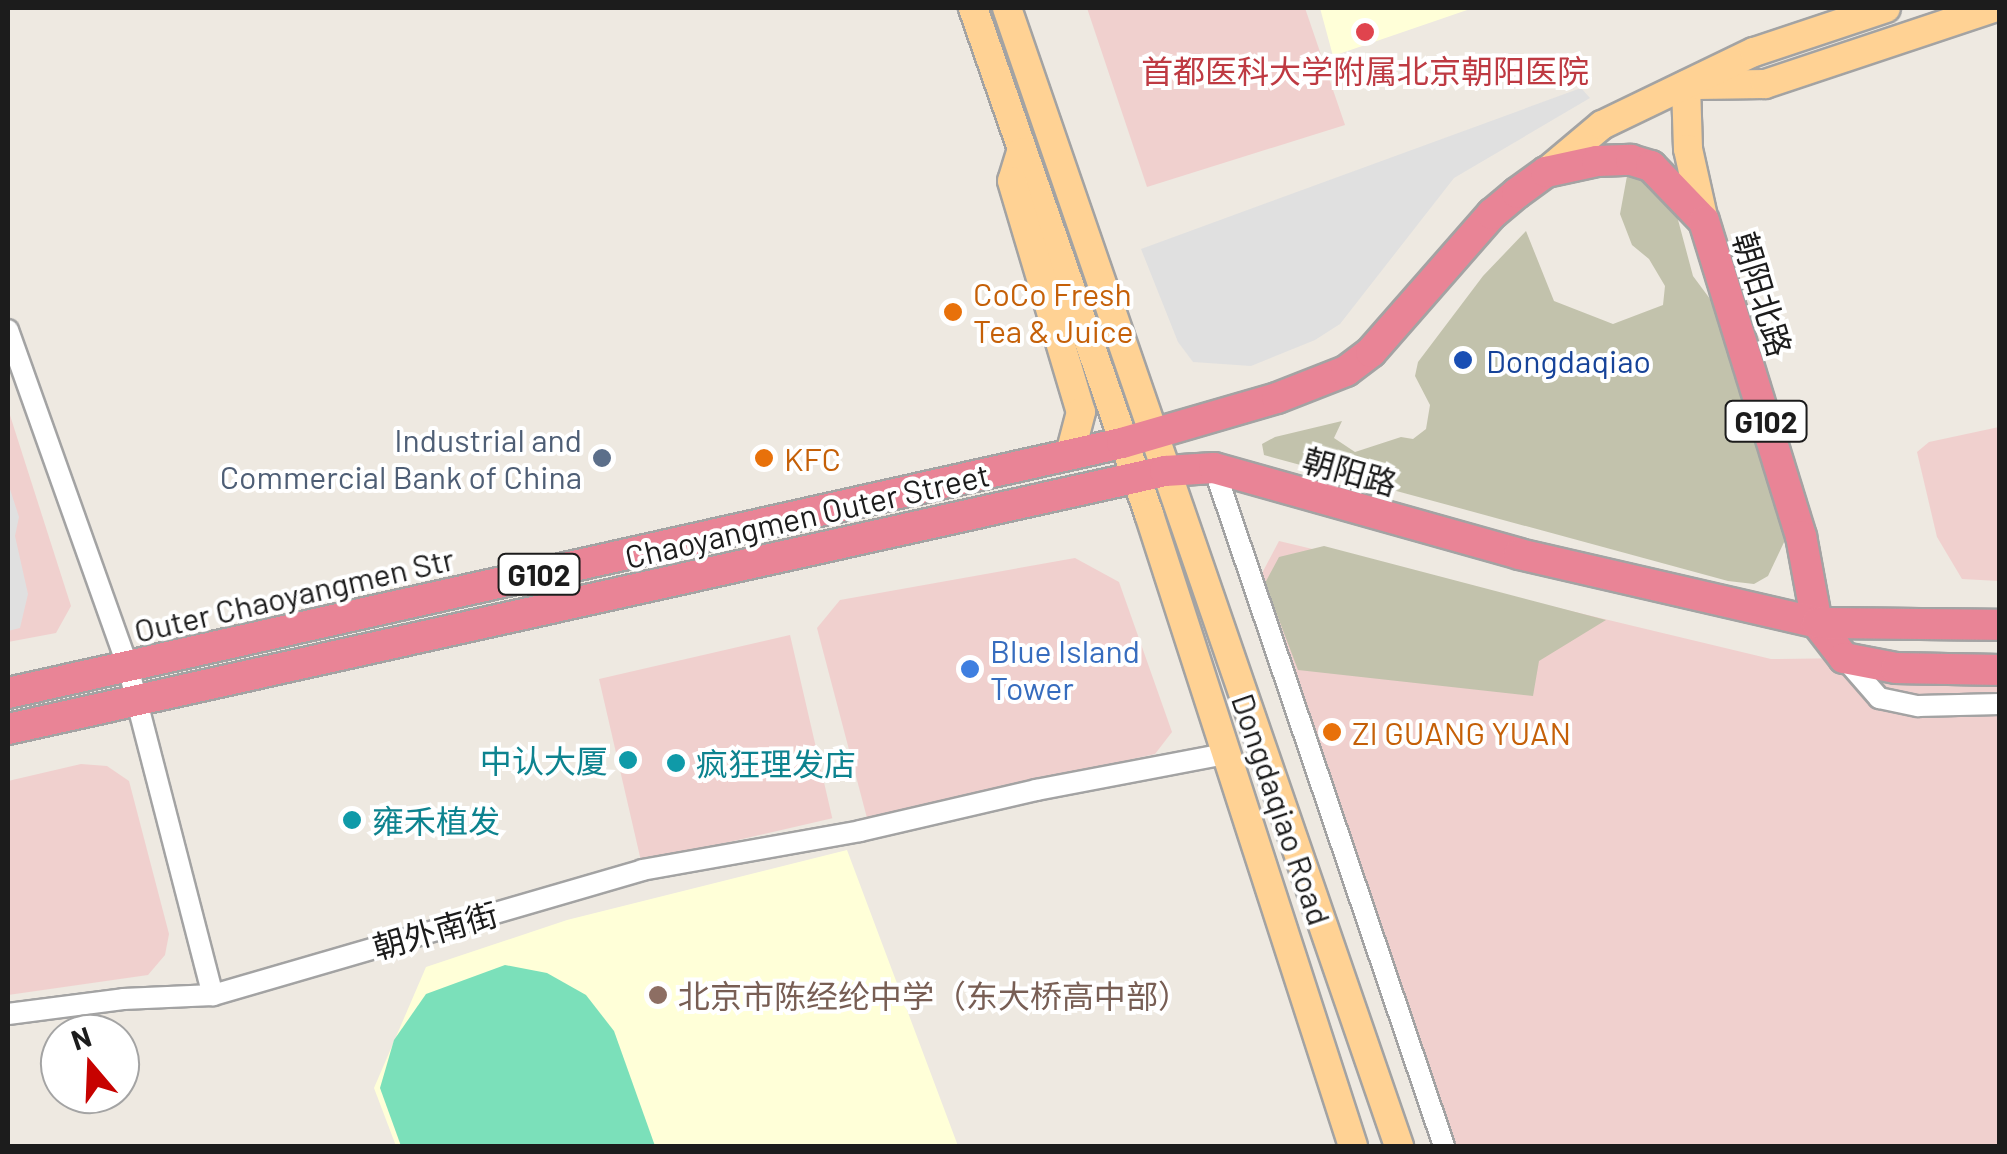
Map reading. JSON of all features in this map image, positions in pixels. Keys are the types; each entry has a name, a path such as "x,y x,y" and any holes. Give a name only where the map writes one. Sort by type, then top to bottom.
{"highway":[{"name":"朝阳北路","path":"1155,434 1277,398 1346,371 1372,352 1492,214 1546,172 1597,160 1631,160 1651,166 1704,220 1801,536 1817,623"},
{"name":"G102","path":"1122,443 1155,434"},
{"name":"Outer Chaoyangmen Str","path":"8,693 1122,443"},
{"name":"朝阳路","path":"1214,468 1467,540 1817,623"},
{"name":"Chaoyangmen Outer Street","path":"8,729 1151,474 1214,468"},
{"name":"G102","path":"1817,623 2000,624"},
{"name":"G102","path":"1817,623 1844,658"},
{"path":"1844,658 1896,668 2000,670"}],"main road":[{"path":"973,8 1122,443 1151,474"},
{"path":"1007,8 1155,434 1151,474"},
{"name":"朝阳北路","path":"1546,172 1602,125 1754,52 1886,8"},
{"name":"朝阳北路","path":"1686,85 1765,84 1994,8"},
{"path":"1686,85 1688,149 1704,220"},
{"path":"1022,150 1012,181 1081,412 1070,454"},
{"name":"Dongdaqiao Road","path":"1151,474 1224,754 1353,1146"},
{"name":"Dongdaqiao Road","path":"1151,474 1399,1146"}],"street":[{"path":"8,330 128,667 213,995"},
{"path":"1214,468 1444,1146"},
{"path":"1844,658 1880,698 1918,706 2000,704"},
{"name":"朝外南街","path":"8,1014 124,999 213,995 642,870 860,831 1036,790 1224,754"}],"shaded area":[{"path":"1087,8 1305,8 1345,125 1147,187"},
{"name":"首都医科大学附属北京朝阳医院","path":"1320,8 1473,8 1333,56"},
{"path":"1581,88 1590,98 1454,178 1340,324 1315,340 1251,366 1193,362 1178,342 1141,249"},
{"path":"1627,176 1656,179 1673,201 1693,276 1716,307 1786,538 1768,576 1754,584 1728,581 1264,455 1262,444 1275,437 1342,421 1334,438 1355,452 1401,437 1413,439 1426,429 1430,405 1415,376 1418,362 1483,276 1526,231 1554,301 1613,324 1663,305 1665,286 1649,259 1632,245 1620,214"},
{"path":"8,409 71,606 56,633 8,642"},
{"path":"1999,427 1999,581 1962,579 1937,537 1917,452 1929,442"},
{"path":"8,483 19,517 15,536 28,594 20,628 8,631"},
{"path":"1279,541 1771,659 1999,656 1999,1146 1432,1146 1260,577"},
{"path":"1324,546 1606,620 1539,661 1533,696 1298,670 1265,583 1279,557"},
{"path":"1075,558 1119,582 1172,732 1155,754 867,818 817,628 840,600"},
{"path":"790,635 832,818 641,862 599,679"},
{"path":"81,764 107,766 129,781 169,934 165,955 148,975 8,995 8,781"},
{"name":"北京市陈经纶中学（东大桥高中部）","path":"847,850 958,1146 396,1146 374,1088 426,967 567,920"}],"green space":[{"path":"505,965 547,973 586,995 614,1031 655,1146 401,1146 380,1088 394,1040 426,994"}],"place":[{"name":"首都医科大学附属北京朝阳医院","path":"1365,32"},
{"name":"CoCo Fresh Tea & Juice","path":"953,312"},
{"name":"Dongdaqiao","path":"1463,360"},
{"name":"Industrial and Commercial Bank of China","path":"602,458"},
{"name":"KFC","path":"764,458"},
{"name":"Blue Island Tower","path":"970,669"},
{"name":"ZI GUANG YUAN","path":"1332,732"},
{"name":"中认大厦","path":"628,760"},
{"name":"疯狂理发店","path":"676,763"},
{"name":"雍禾植发","path":"352,820"},
{"name":"北京市陈经纶中学（东大桥高中部）","path":"658,995"}]}
